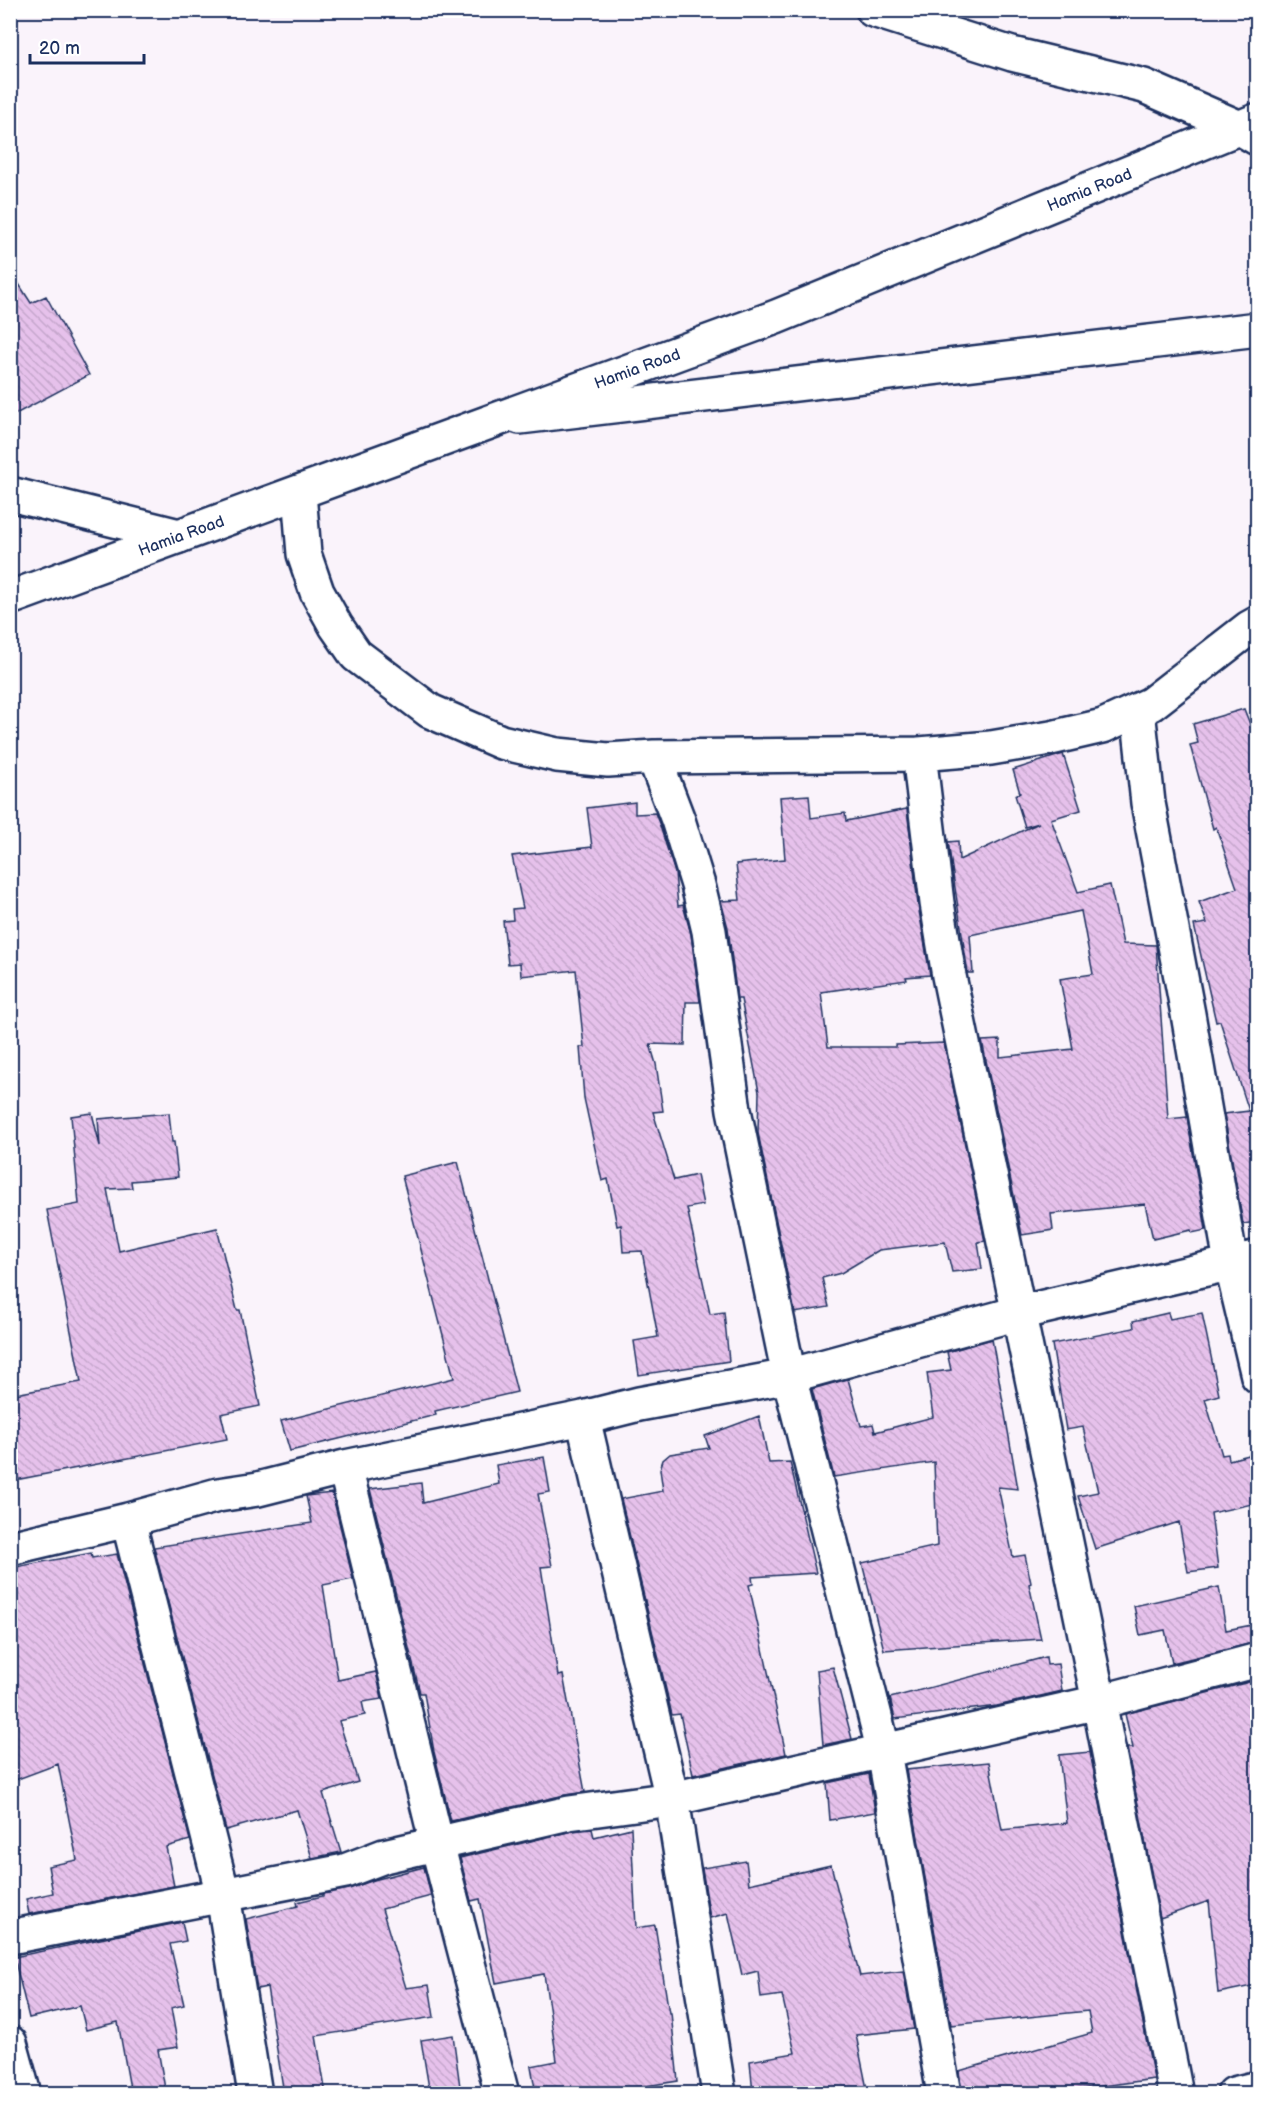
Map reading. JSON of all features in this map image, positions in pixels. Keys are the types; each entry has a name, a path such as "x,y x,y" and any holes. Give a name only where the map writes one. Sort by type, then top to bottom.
{"street":[{"path":"873,10 1012,54 1144,86 1252,128"},
{"name":"Hamia Road","path":"10,598 776,317 1252,128"},
{"path":"494,421 1257,329"},
{"path":"299,493 304,554 317,592 356,655 430,711 501,742 557,755 608,760 654,757 919,754 991,748 1052,738 1103,726 1151,704 1257,623"},
{"path":"10,494 179,536"},
{"path":"1138,710 1148,803 1186,1002 1244,1260 1257,1376"},
{"path":"919,754 937,903 947,964 1099,1702 1176,2094"},
{"path":"654,757 678,820 709,931 734,1110 789,1376 884,1752 944,2094"},
{"path":"10,1548 345,1467 583,1418 639,1404 789,1376 1018,1313 1244,1260"},
{"path":"583,1418 672,1799 718,2094"},
{"path":"345,1467 437,1844 502,2094"},
{"path":"128,1520 223,1895 255,2094"},
{"path":"10,1937 345,1871 384,1856 569,1814 672,1799 884,1752 1099,1702 1257,1660"},
{"path":"10,2043 24,2094"},
{"path":"1234,2094 1257,2088"}],"building":[{"path":"10,270 31,303 46,296 89,375 10,417"},
{"path":"1244,709 1257,742 1257,1222 1243,1224 1224,1114 1249,1111 1220,1021 1216,1022 1194,925 1207,923 1199,902 1237,888 1216,827 1213,829 1190,745 1198,743 1193,724"},
{"path":"1063,754 1081,810 1051,819 1078,892 1110,885 1123,944 1156,945 1168,1119 1187,1117 1206,1230 1192,1233 1191,1230 1153,1239 1145,1204 1051,1214 1053,1230 1022,1235 982,1041 1000,1040 1000,1057 1073,1049 1060,979 1093,974 1081,911 970,935 973,973 968,973 948,842 958,841 959,860 1039,823 1025,827 1015,795 1020,793 1013,770"},
{"path":"809,795 811,818 845,813 846,821 907,809 918,905 930,975 821,992 828,1047 896,1047 896,1045 944,1043 985,1241 978,1242 982,1269 952,1272 945,1242 879,1250 841,1273 822,1278 829,1307 795,1313 758,1133 759,1092 741,999 737,999 728,928 721,901 740,900 736,864 785,859 780,797"},
{"path":"635,802 635,814 655,813 660,826 675,873 678,906 683,905 691,934 700,1002 686,1002 685,1045 650,1044 656,1064 663,1111 653,1112 674,1180 697,1175 703,1205 687,1208 710,1314 724,1312 729,1361 639,1375 634,1341 658,1337 642,1251 623,1252 621,1225 617,1226 608,1179 602,1181 584,1098 580,1047 584,1047 576,970 521,976 520,963 508,964 503,921 513,920 512,909 523,908 512,856 592,847 587,808"},
{"path":"92,1113 100,1146 98,1119 169,1113 178,1177 131,1181 132,1188 107,1189 119,1251 217,1228 237,1310 240,1310 260,1406 221,1414 227,1439 10,1481 10,1395 81,1382 47,1210 79,1204 71,1116"},
{"path":"458,1162 517,1392 435,1411 436,1415 290,1451 281,1421 454,1378 402,1176"},
{"path":"1168,1313 1170,1319 1202,1313 1219,1395 1205,1399 1222,1455 1228,1454 1229,1460 1257,1453 1257,1503 1211,1513 1218,1568 1188,1572 1179,1522 1095,1549 1078,1496 1098,1492 1083,1427 1066,1430 1052,1344 1134,1328 1133,1321"},
{"path":"992,1339 1018,1489 998,1487 1013,1557 1025,1555 1041,1639 884,1650 862,1563 937,1546 934,1462 834,1477 812,1389 848,1379 861,1426 873,1424 875,1432 933,1417 927,1373 951,1370 947,1352"},
{"path":"759,1416 769,1463 790,1462 816,1573 752,1577 753,1584 749,1585 786,1754 693,1775 680,1714 672,1715 621,1499 663,1491 660,1469 663,1460 670,1454 709,1448 705,1436"},
{"path":"544,1457 550,1492 538,1494 552,1566 541,1567 558,1676 563,1675 585,1792 451,1821 434,1752 424,1693 420,1693 370,1489 421,1483 423,1503 499,1484 496,1465"},
{"path":"332,1493 353,1579 323,1585 338,1680 376,1672 382,1699 362,1702 365,1715 339,1721 358,1782 323,1793 341,1852 312,1858 297,1810 226,1830 154,1547 312,1523 306,1496"},
{"path":"91,1553 92,1558 117,1554 190,1840 166,1847 174,1886 29,1914 26,1899 53,1893 48,1866 77,1860 58,1764 10,1782 10,1568"},
{"path":"1219,1587 1226,1630 1257,1624 1257,1642 1172,1663 1165,1630 1140,1635 1134,1606"},
{"path":"1046,1657 1047,1665 1058,1664 1062,1691 997,1706 895,1719 890,1698"},
{"path":"833,1667 852,1739 823,1745 817,1670"},
{"path":"1257,1680 1257,1985 1218,1993 1209,1901 1160,1918 1127,1748 1133,1748 1125,1714"},
{"path":"1090,1752 1154,2079 1044,2094 962,2094 959,2071 1092,2033 1088,2011 951,2025 906,1770 989,1762 1002,1830 1067,1823 1059,1755"},
{"path":"869,1774 875,1812 830,1820 827,1783"},
{"path":"631,1828 636,1928 655,1925 669,2013 671,2013 678,2081 594,2094 536,2094 531,2066 557,2061 544,1974 496,1983 480,1899 471,1901 460,1858 572,1831 592,1829 594,1837"},
{"path":"746,1861 749,1884 831,1865 860,1976 903,1971 914,2029 856,2035 867,2089 846,2094 753,2094 750,2061 795,2053 782,1995 761,1998 758,1971 742,1975 728,1913 710,1918 702,1868"},
{"path":"424,1867 431,1896 382,1909 406,1988 429,1985 434,2017 316,2036 326,2094 284,2094 267,1987 257,1989 246,1919 298,1906 297,1902 323,1896 323,1894 349,1889"},
{"path":"182,1922 186,1941 170,1944 184,2005 171,2008 178,2047 158,2050 166,2094 131,2094 118,2022 86,2030 80,2006 29,2018 14,1957"},
{"path":"453,2035 461,2094 430,2094 421,2040"}]}
